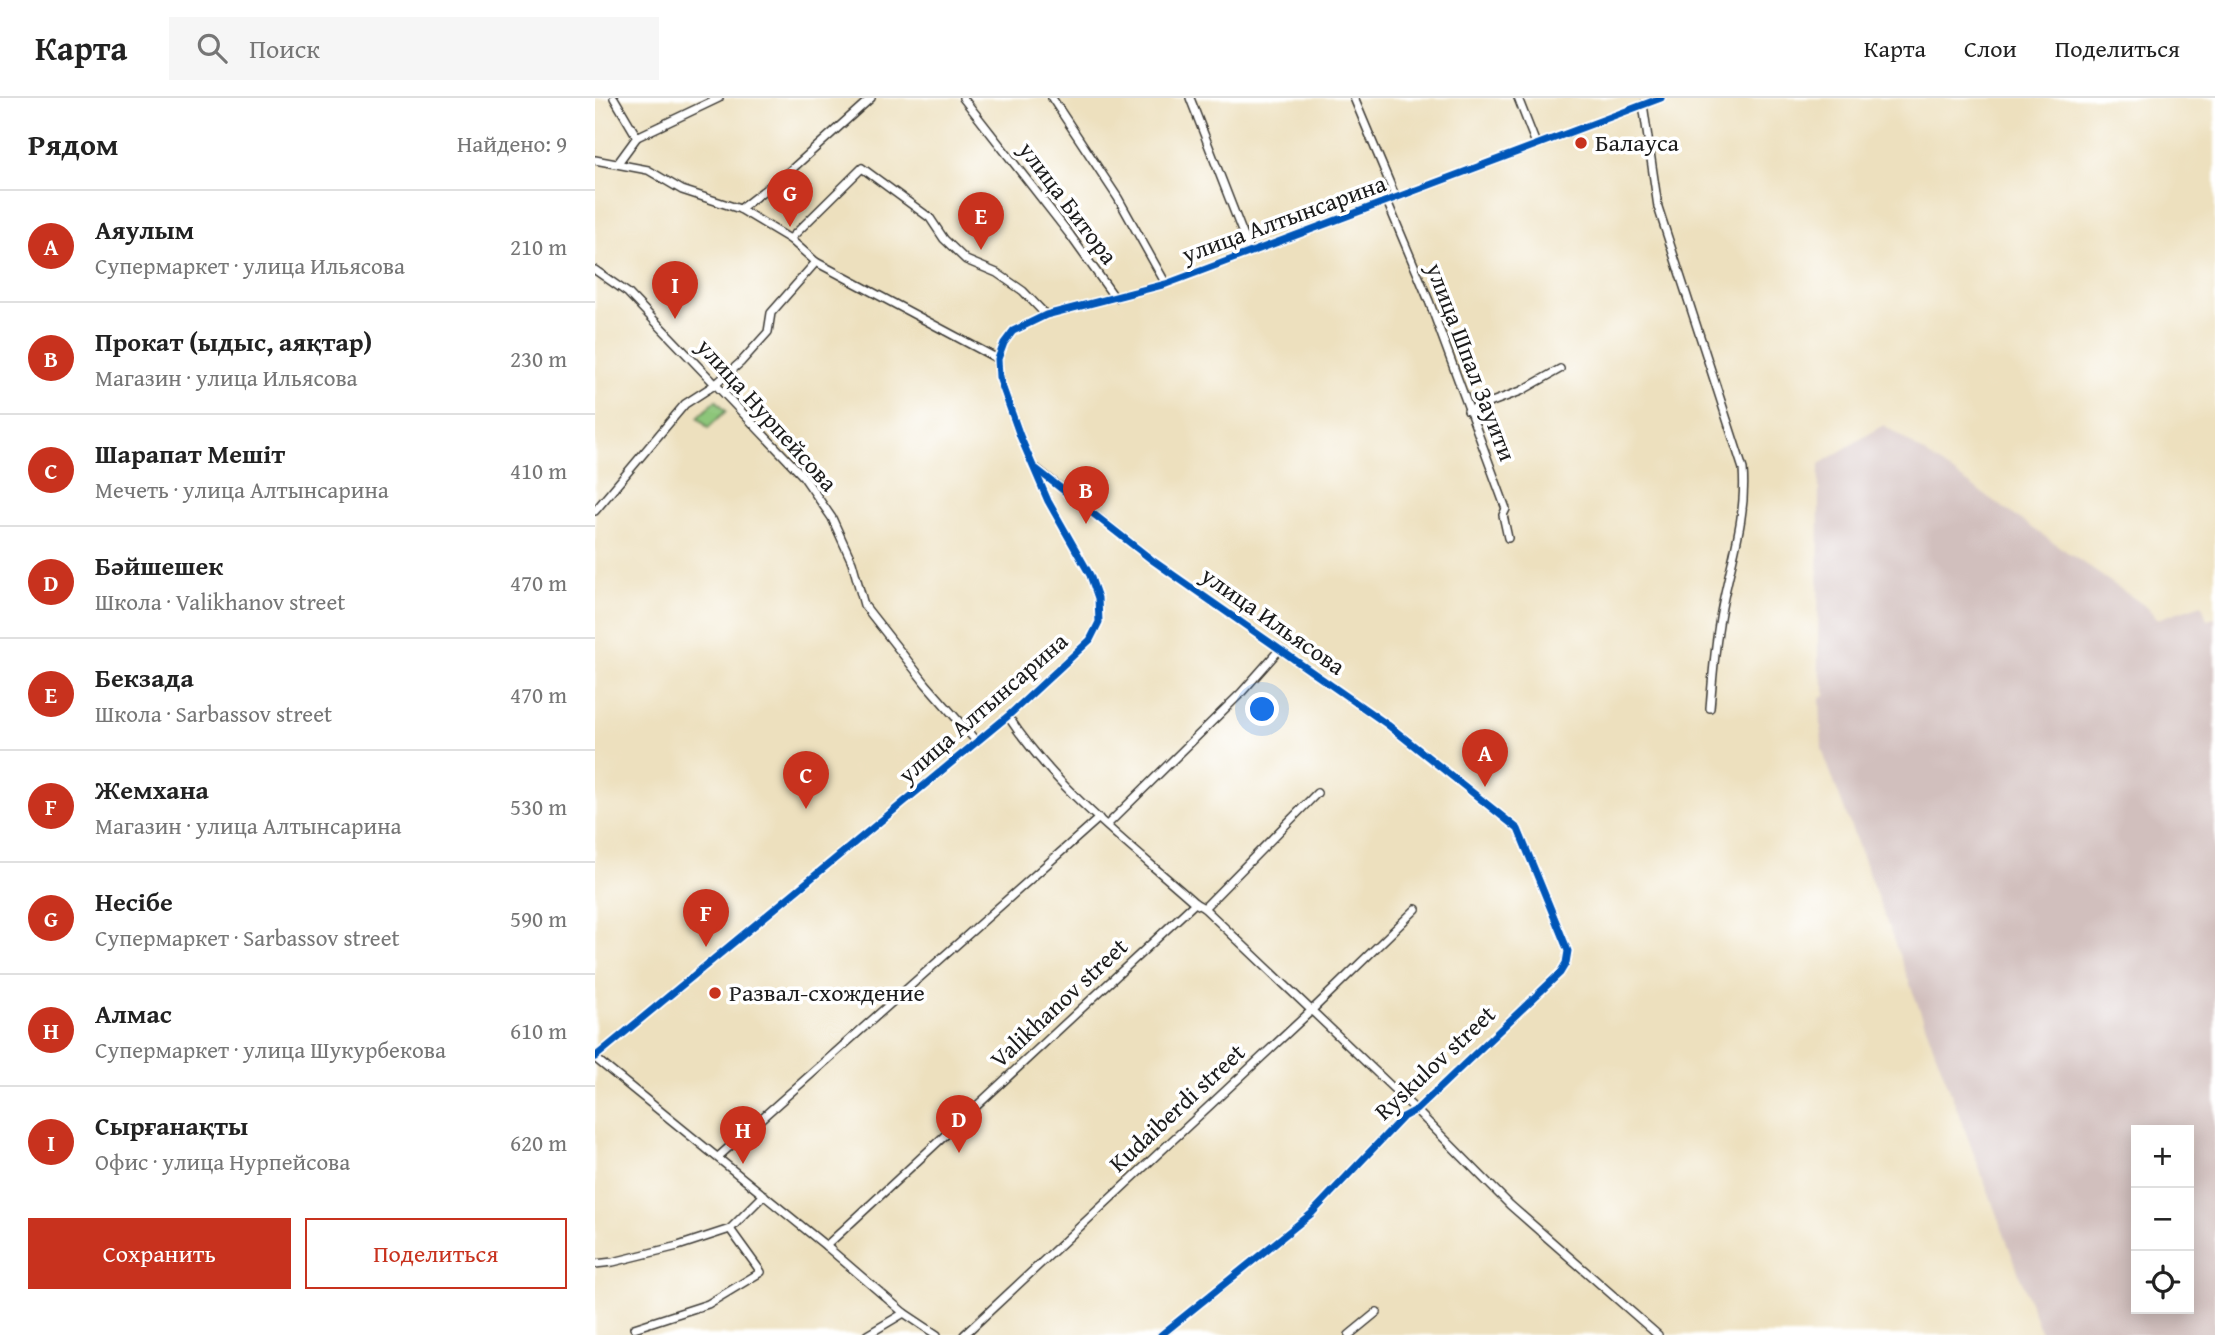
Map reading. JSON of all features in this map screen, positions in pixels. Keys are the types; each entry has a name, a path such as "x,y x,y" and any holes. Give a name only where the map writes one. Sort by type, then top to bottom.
{"street":[{"path":"614,98 637,137"},
{"path":"618,163 637,137 719,98"},
{"path":"740,209 792,169 871,98"},
{"name":"улица Битора","path":"963,98 1070,235 1115,298"},
{"path":"1052,98 1118,198 1166,284"},
{"path":"1190,98 1250,252"},
{"path":"1353,98 1395,198"},
{"path":"1518,98 1536,144"},
{"name":"улица Алтынсарина","path":"595,1058 1008,716 1090,640 1099,622 1098,598 1090,575 1048,501 999,377 998,359 1004,343 1013,331 1046,315 1166,284 1661,98"},
{"path":"1643,104 1658,207 1744,480 1742,516 1714,648 1710,708"},
{"path":"595,160 648,170 683,190 740,209 790,239 816,262 998,359"},
{"path":"790,239 862,168 930,218 944,239 966,260 997,273 1023,291 1046,315"},
{"name":"улица Шпал Зауити","path":"1387,201 1429,301 1506,509 1503,515 1508,538"},
{"path":"595,511 685,404 716,384 741,362 768,332 771,313 816,262"},
{"name":"улица Нурпейсова","path":"595,270 628,293 803,476 832,517 852,562 864,605 926,684 977,742"},
{"path":"1468,411 1521,390 1560,369"},
{"name":"улица Ильясова","path":"1033,466 1152,560 1388,725 1490,806"},
{"path":"1107,825 1233,702 1280,649"},
{"path":"1008,716 1024,741 1099,818 1204,908 1416,1110 1510,1205 1658,1335"},
{"path":"1204,908 1317,793"},
{"name":"Ryskulov street","path":"1161,1335 1311,1214 1403,1117 1416,1110 1560,973 1566,963 1568,951 1518,829 1490,806"},
{"path":"717,1157 1099,818"},
{"name":"Valikhanov street","path":"826,1246 1195,903"},
{"name":"Kudaiberdi street","path":"964,1335 1312,1010 1416,909"},
{"path":"595,1058 904,1313 937,1335"},
{"path":"595,1264 678,1246 730,1229 764,1195"},
{"path":"634,1328 708,1304 761,1272 730,1229"},
{"path":"1349,1335 1377,1312"},
{"path":"867,1335 904,1313"}],"shaded area":[{"path":"1884,425 2148,608 2157,619 2202,604 2207,620 2215,618 2215,1335 2042,1335 1822,750 1820,698 1826,694 1818,666 1819,464"}],"green space":[{"path":"716,400 726,411 708,428 698,417"}],"cycle path":[{"path":"595,1057 1008,716 1090,640 1099,622 1098,598 1090,575 1048,501 1020,436 999,377 998,359 1004,343 1013,331 1046,315 1166,284 1661,98"},
{"path":"1035,468 1152,560 1388,725 1518,829 1568,951 1566,963 1560,973 1416,1110 1403,1117 1311,1214 1161,1335"}],"place":[{"name":"Балауса","path":"1581,143"},
{"name":"Несібе","path":"790,227"},
{"name":"Бекзада","path":"981,250"},
{"name":"Сырғанақты","path":"675,319"},
{"name":"Прокат (ыдыс, аяқтар)","path":"1086,524"},
{"name":"Аяулым","path":"1485,787"},
{"name":"Шарапат Мешіт","path":"806,809"},
{"name":"Жемхана","path":"706,947"},
{"name":"Развал-схождение","path":"715,993"},
{"name":"Бәйшешек","path":"959,1153"},
{"name":"Алмас","path":"743,1164"}]}
